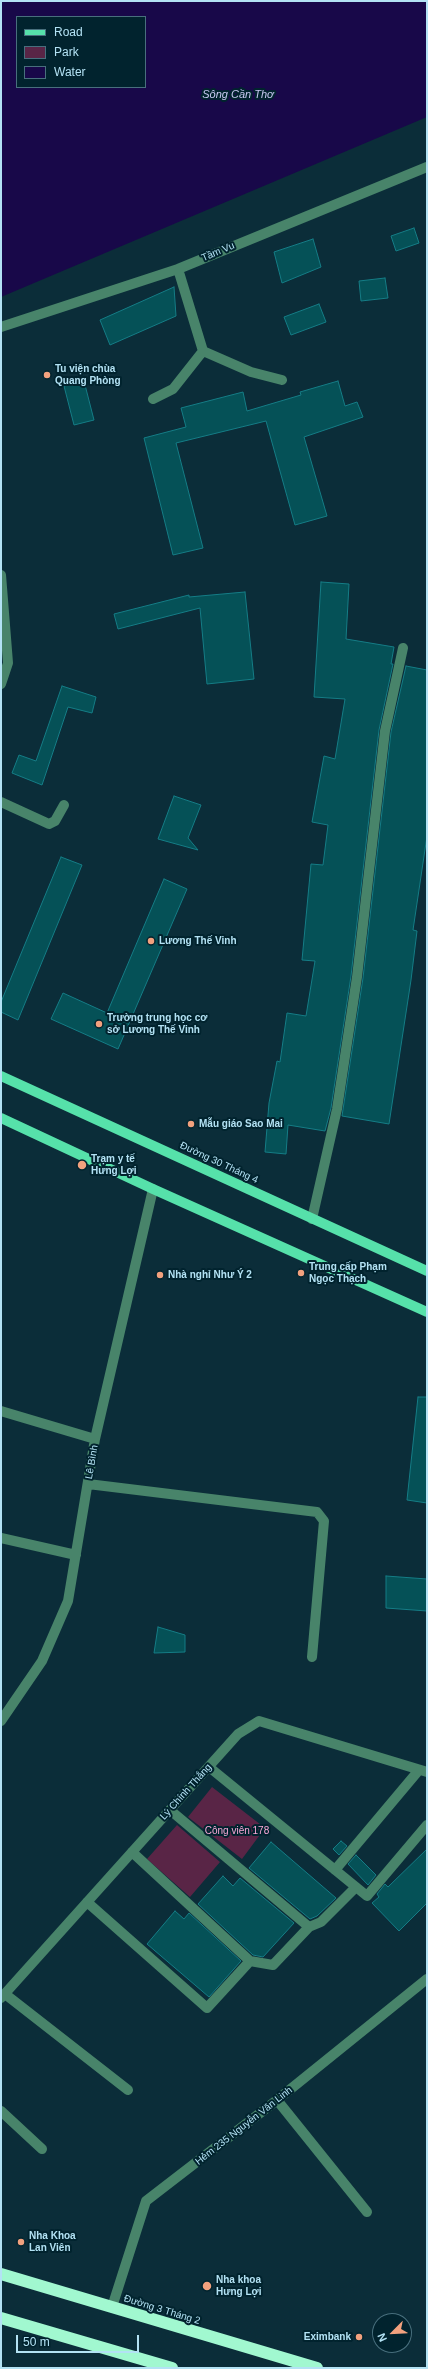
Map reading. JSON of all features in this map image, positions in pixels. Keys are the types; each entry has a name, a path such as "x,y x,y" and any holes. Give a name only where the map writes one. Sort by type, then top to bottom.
{"highway":[{"name":"Đường 3 Tháng 2","path":"1,2274 317,2368"},
{"path":"1,2318 172,2368"}],"main road":[{"name":"Đường 30 Tháng 4","path":"1,1076 427,1271"},
{"path":"1,1118 153,1189 427,1312"}],"street":[{"name":"Tầm Vu","path":"3,329 178,269 427,167"},
{"path":"178,269 203,351 252,372 282,380"},
{"path":"153,399 173,389 203,351"},
{"path":"1,575 8,663 2,679"},
{"path":"312,1219 337,1109 358,977 385,731 403,648"},
{"path":"1,802 49,824 55,821 64,805"},
{"name":"Lê Bình","path":"1,1721 42,1661 68,1601 95,1439 153,1189"},
{"path":"1,1411 95,1439"},
{"path":"88,1484 317,1512 324,1521 312,1657"},
{"path":"1,1538 76,1556"},
{"name":"Lý Chính Thắng","path":"3,1996 238,1734 259,1721 423,1771"},
{"path":"209,1767 367,1896 427,1825"},
{"path":"335,1870 423,1771"},
{"path":"170,1810 309,1927"},
{"path":"132,1852 250,1961 273,1965 309,1927 321,1922 356,1887"},
{"path":"87,1902 207,2008 250,1961"},
{"name":"Hẻm 235 Nguyễn Văn Linh","path":"112,2307 146,2201 277,2100 427,1979"},
{"path":"3,1996 128,2090"},
{"path":"277,2100 367,2212"},
{"path":"1,2111 42,2149"}],"green space":[{"name":"Công viên 178","path":"212,1787 265,1828 242,1859 188,1817"},
{"name":"Công viên 178","path":"177,1825 220,1862 190,1897 147,1859"}],"water":[{"name":"Sông Cần Thơ","path":"1,1 427,1 427,117 1,297"}],"building":[{"path":"414,228 419,243 396,251 391,236"},
{"path":"313,239 321,267 282,283 274,252"},
{"path":"385,278 388,298 361,301 359,281"},
{"path":"174,287 176,316 110,345 100,320"},
{"path":"319,304 326,322 291,335 284,317"},
{"path":"84,381 94,420 74,425 64,386"},
{"path":"338,381 345,406 357,402 363,417 304,437 327,516 295,525 266,421 176,443 203,548 173,555 144,438 186,427 181,408 243,392 247,411 301,395 300,392"},
{"path":"321,582 349,584 346,639 394,647 391,664 393,664 379,730 351,976 331,1108 325,1131 288,1125 286,1154 265,1152 269,1103 277,1061 280,1062 287,1013 306,1016 315,961 302,960 311,864 323,865 328,825 312,822 324,756 335,759 345,699 314,697"},
{"path":"245,592 254,679 207,684 200,608 118,629 114,614 189,595 189,597"},
{"path":"406,666 427,670 427,836 413,930 417,931 411,980 389,1124 342,1116 363,978 391,732"},
{"path":"62,686 96,697 92,713 68,707 42,785 12,773 19,755 36,761"},
{"path":"174,796 201,805 188,838 198,850 158,839"},
{"path":"61,857 82,865 18,1020 1,1012 1,1002"},
{"name":"Lương Thế Vinh","path":"164,879 187,889 118,1049 51,1019 63,993 107,1013"},
{"path":"418,1397 427,1397 427,1503 407,1500"},
{"path":"386,1576 427,1579 427,1611 386,1608"},
{"path":"158,1627 185,1635 185,1652 154,1653"},
{"path":"341,1841 347,1846 339,1855 333,1849"},
{"path":"271,1842 336,1898 317,1916 310,1919 249,1868"},
{"path":"427,1849 427,1903 399,1931 372,1903 379,1897 377,1894 385,1884 388,1887"},
{"path":"356,1855 376,1875 368,1885 348,1864"},
{"path":"223,1876 233,1886 240,1878 294,1923 263,1957 253,1955 198,1904"},
{"path":"175,1911 184,1919 189,1913 241,1961 209,1997 147,1944"}],"place":[{"name":"Tu viện chùa Quang Phòng","path":"47,375"},
{"name":"Lương Thế Vinh","path":"151,941"},
{"name":"Trường trung học cơ sở Lương Thế Vinh","path":"99,1024"},
{"name":"Mẫu giáo Sao Mai","path":"191,1124"},
{"name":"Trạm y tế Hưng Lợi","path":"82,1165"},
{"name":"Trung cấp Phạm Ngọc Thạch","path":"301,1273"},
{"name":"Nhà nghỉ Như Ý 2","path":"160,1275"},
{"name":"Nha Khoa Lan Viên","path":"21,2242"},
{"name":"Nha khoa Hưng Lợi","path":"207,2286"},
{"name":"Eximbank","path":"359,2337"}]}
